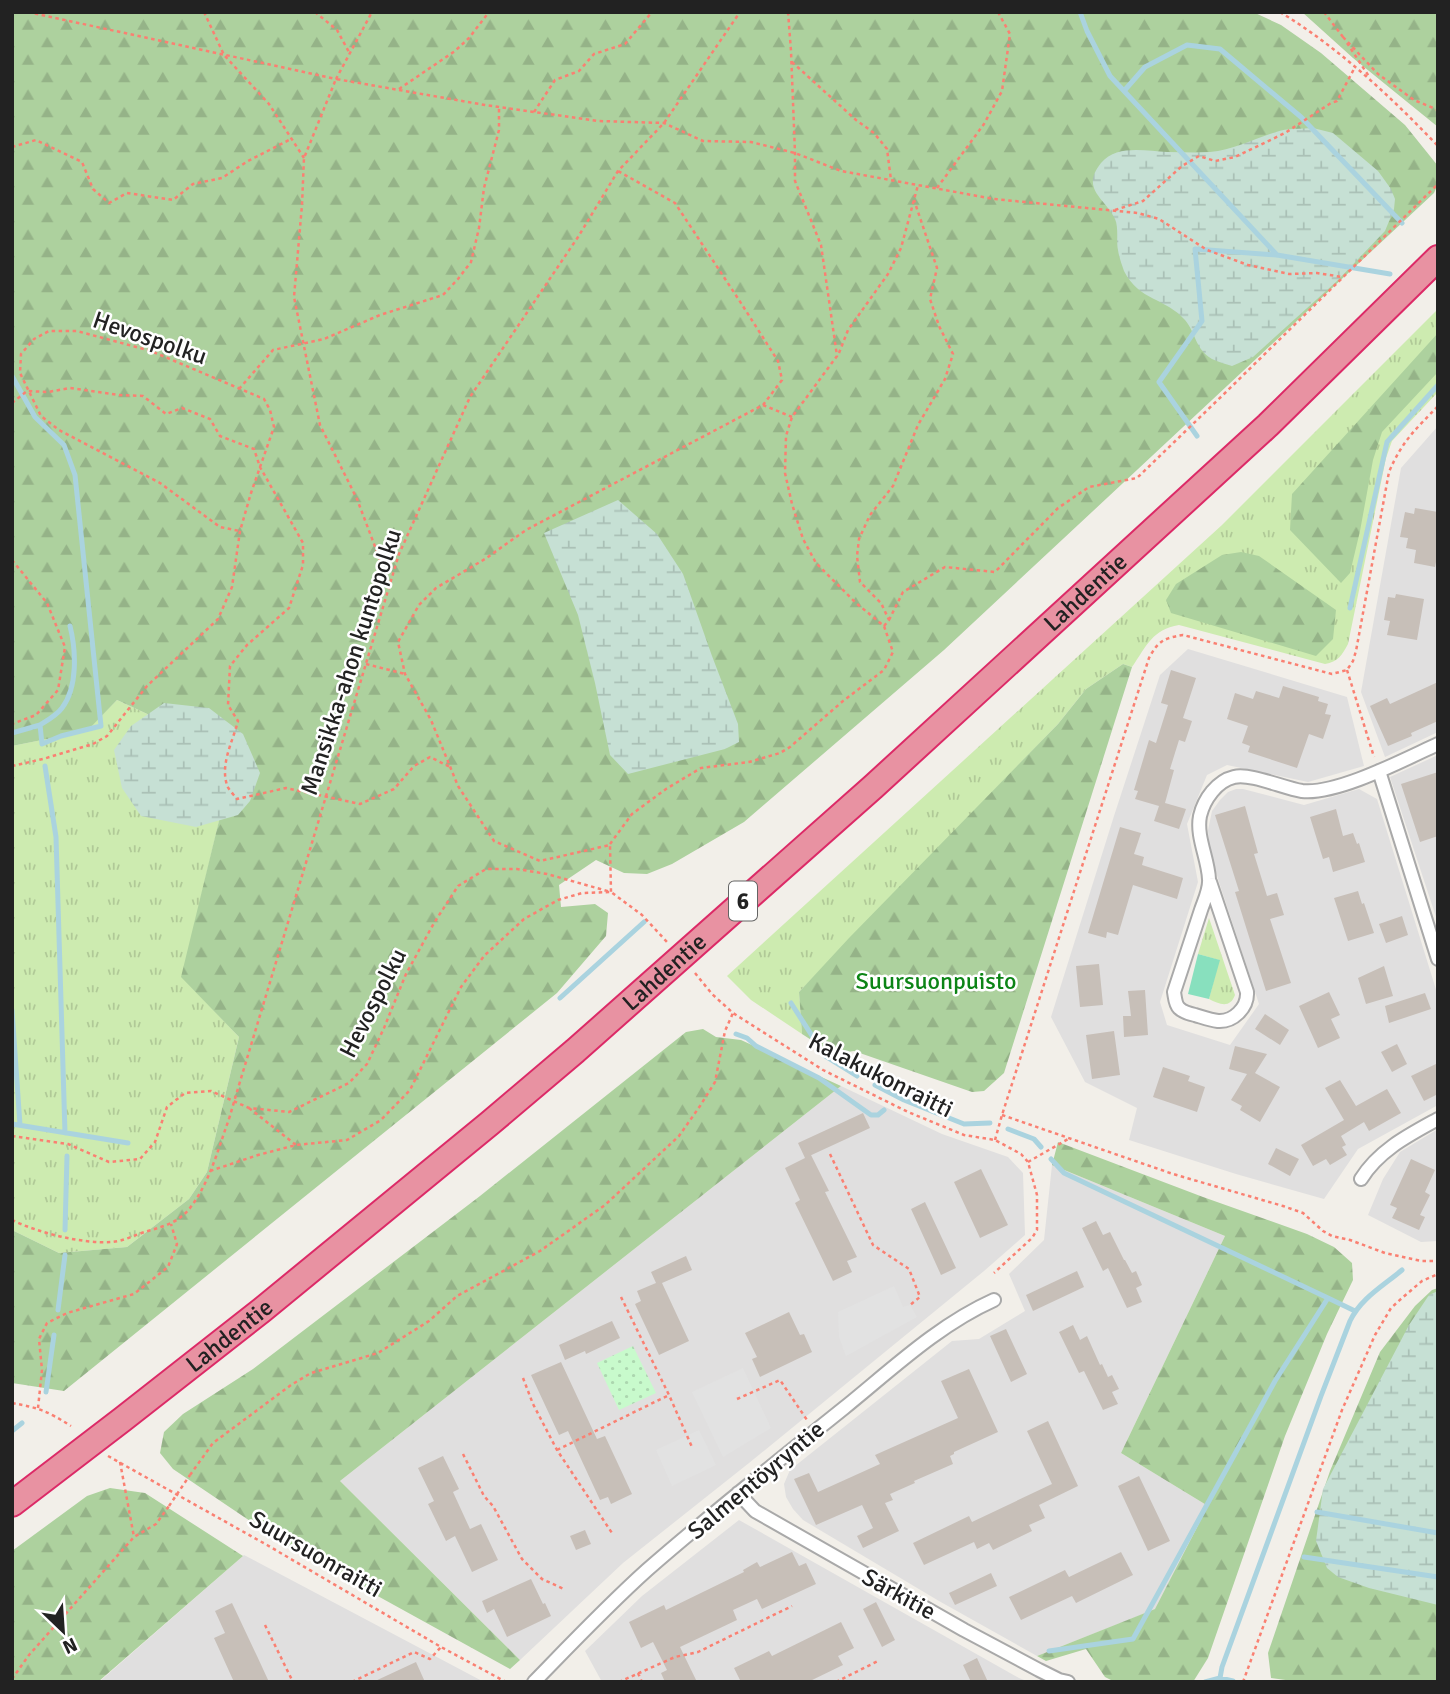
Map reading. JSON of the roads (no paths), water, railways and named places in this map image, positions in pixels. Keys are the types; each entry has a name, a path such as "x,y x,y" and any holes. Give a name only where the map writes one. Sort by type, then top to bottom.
{"highway":[{"name":"Lahdentie","path":"12,1504 262,1310 575,1051 883,778 1268,425 1438,258"}],"street":[{"path":"1210,881 1174,992 1179,1008 1218,1021 1227,1020 1243,1008 1247,992 1210,881 1200,831 1200,815 1214,789 1233,777 1244,776 1302,791 1332,788 1379,771 1438,744"},
{"path":"1379,771 1438,959"},
{"path":"1361,1179 1384,1152 1438,1119"},
{"name":"Salmentöyryntie","path":"534,1682 647,1570 738,1493 933,1337 971,1311 994,1300"},
{"name":"Särkitie","path":"738,1493 755,1511 846,1564 1039,1670 1068,1682"}],"waterway":[{"path":"1080,12 1110,76 1277,255"},
{"path":"1124,91 1145,67 1187,45 1220,49 1301,117 1402,223"},
{"path":"1197,436 1159,382 1202,321 1195,249 1277,255 1390,274"},
{"path":"12,376 35,417 64,445 75,475 101,726 61,736 42,744 40,725 60,711 71,690 74,646 70,626"},
{"path":"1350,608 1387,442 1438,385"},
{"path":"12,733 40,725"},
{"path":"45,766 56,837 65,1133"},
{"path":"560,998 644,922"},
{"path":"791,1003 825,1056 857,1076"},
{"path":"12,1010 20,1125"},
{"path":"736,1034 819,1078 871,1115 878,1115 884,1110"},
{"path":"875,1085 964,1124 990,1123"},
{"path":"12,1124 128,1143"},
{"path":"1008,1129 1034,1139 1041,1147"},
{"path":"65,1230 67,1156"},
{"path":"1051,1159 1064,1173 1328,1298"},
{"path":"58,1310 65,1255"},
{"path":"1220,1678 1350,1321 1366,1299 1402,1270"},
{"path":"1049,1651 1133,1639 1275,1381 1328,1298 1355,1311"},
{"path":"46,1392 54,1335"},
{"path":"12,1431 22,1423"},
{"path":"1317,1512 1438,1533"},
{"path":"1304,1557 1438,1577"},
{"path":"1205,1682 1220,1678 1233,1681"}],"park label":[{"name":"Suursuonpuisto","path":"936,981"}]}
